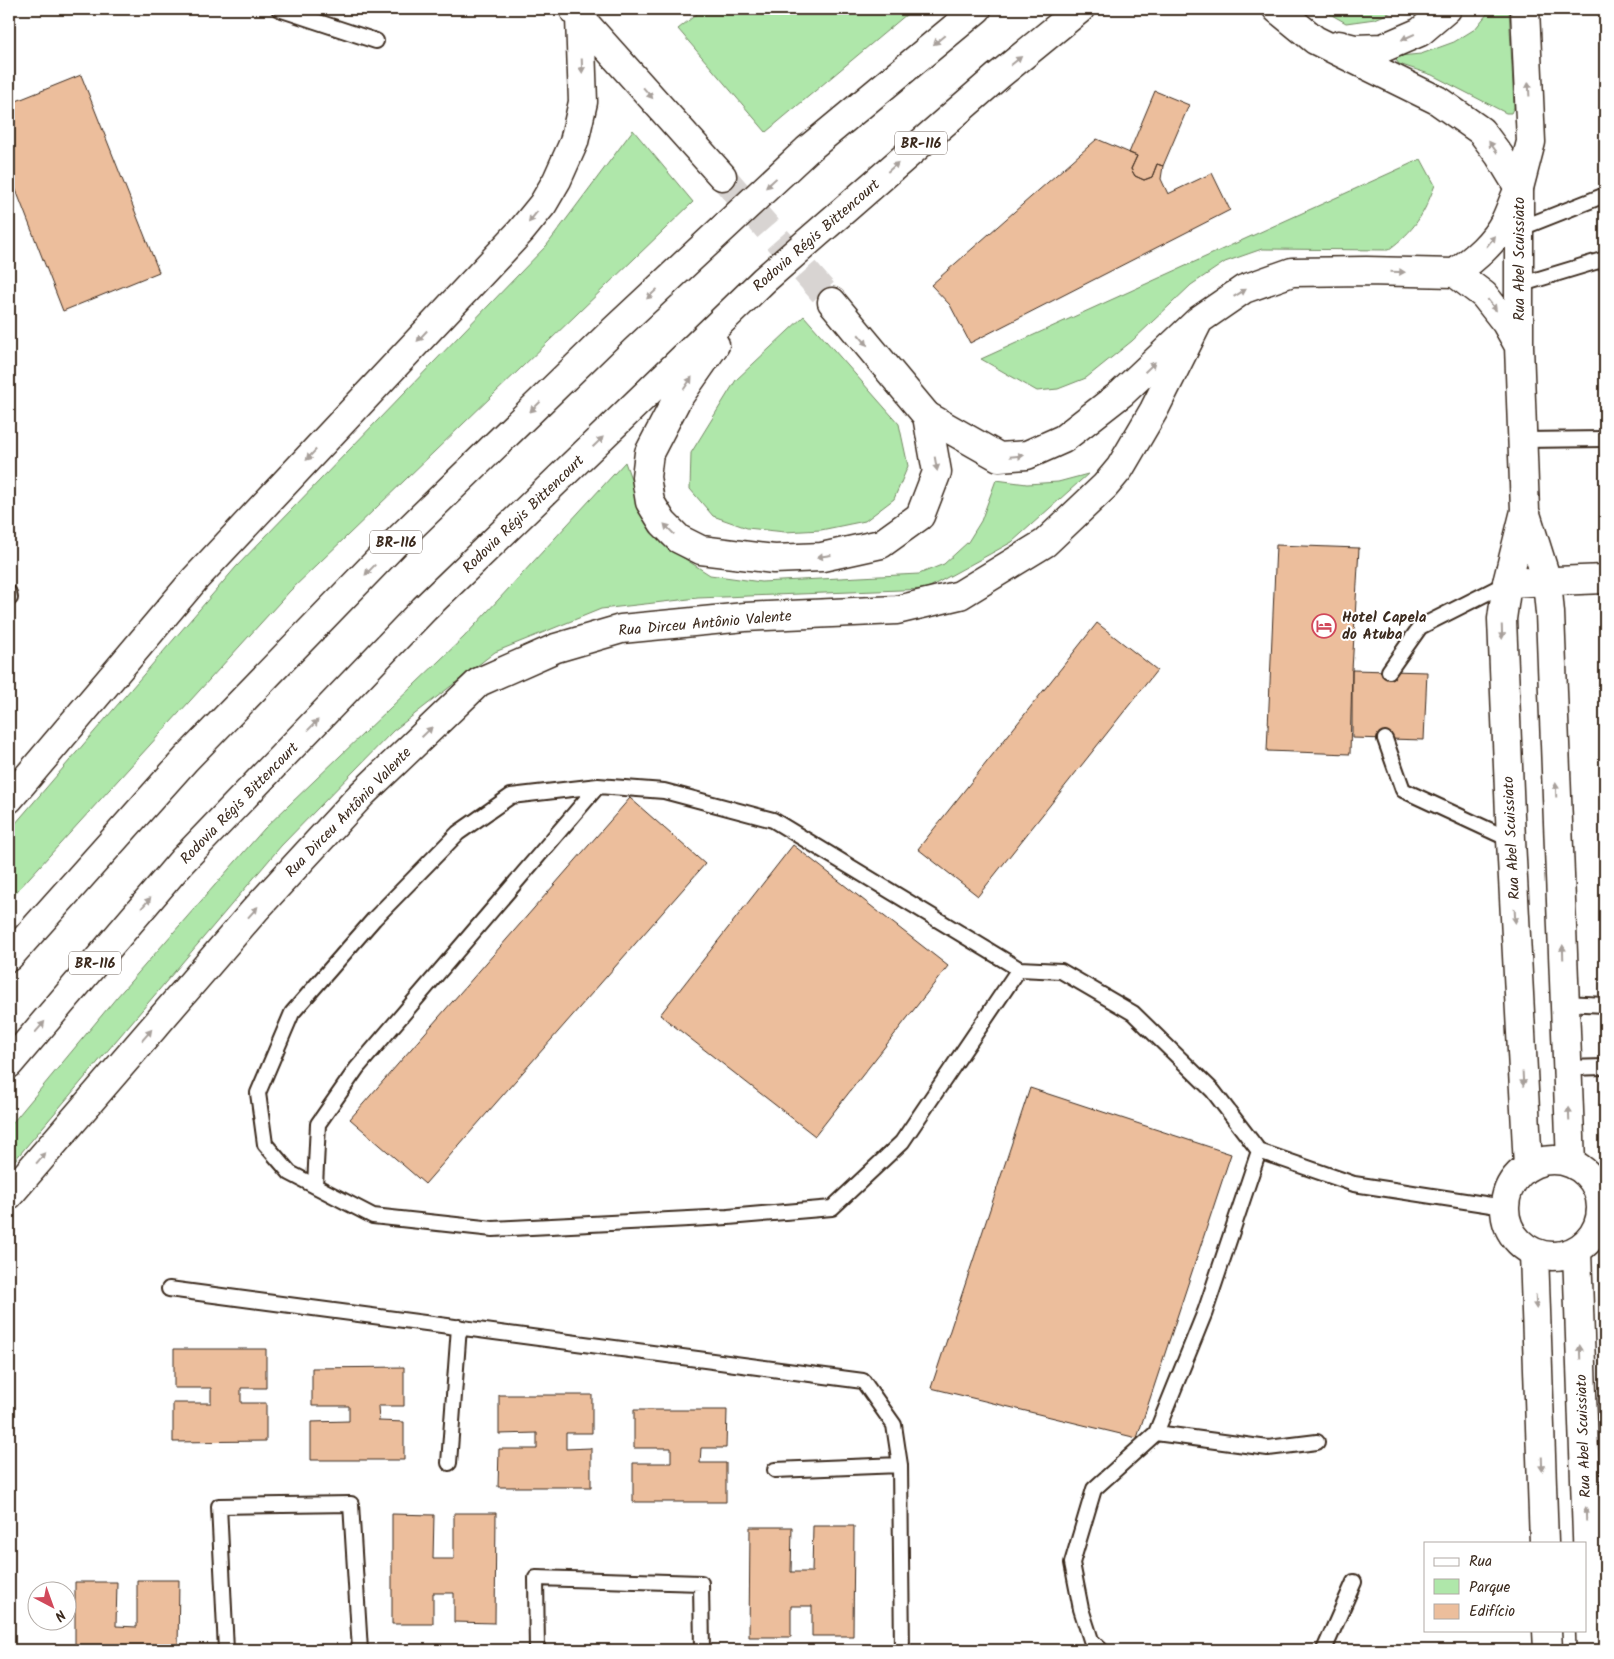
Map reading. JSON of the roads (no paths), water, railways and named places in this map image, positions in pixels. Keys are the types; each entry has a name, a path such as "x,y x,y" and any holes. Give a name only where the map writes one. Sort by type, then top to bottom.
{"main road":[{"name":"BR-116","path":"9,957 186,759 402,536 614,330 806,150 977,9"},
{"name":"Rodovia Régis Bittencourt","path":"9,1064 182,861 424,609 764,280 998,76 1080,9"},
{"path":"1277,9 1316,40 1437,100 1481,131 1499,155 1519,188 1504,222 1491,242 1475,259 1455,274"},
{"path":"1316,40 1355,49 1383,48 1420,32 1447,9"},
{"name":"Rua Abel Scuissiato","path":"1525,9 1531,142 1519,188 1519,346 1524,511 1507,583 1502,619 1528,1167"},
{"path":"576,13 722,176"},
{"path":"9,799 195,579 521,231 543,204 557,180 571,148 583,102 576,13"},
{"path":"832,302 926,416 998,457 1027,455 1063,439 1122,392 1199,320 1244,289 1292,272 1366,271 1455,274 1484,294 1506,323 1519,346"},
{"path":"764,280 734,317 676,401 649,453 646,477 650,502 663,523 679,539 701,550 774,559 822,557 881,544 920,516 937,472 926,416"},
{"name":"Rua Dirceu Antônio Valente","path":"9,1195 255,910 362,794 479,682 556,648 622,629 745,617 897,610 960,595 1044,543 1110,480 1120,468 1154,410 1199,320"},
{"name":"Rua Abel Scuissiato","path":"1524,511 1547,581 1550,613 1571,1163"},
{"path":"1507,583 1605,578"},
{"path":"1549,1160 1571,1163 1584,1171 1594,1183 1600,1197 1603,1212 1597,1228 1588,1241 1576,1251 1556,1257 1534,1253 1519,1243 1508,1227 1504,1207 1507,1191 1515,1177 1528,1167 1549,1160"},
{"name":"Rua Abel Scuissiato","path":"1576,1251 1591,1650"},
{"path":"1534,1253 1544,1542"},
{"path":"1548,1632 1548,1650"}],"lane":[{"path":"279,9 376,41"},
{"path":"1519,229 1605,195"},
{"path":"1519,285 1605,259"},
{"path":"1523,440 1605,439"},
{"path":"1388,671 1420,627 1507,583"},
{"path":"1385,739 1404,790 1511,840"},
{"path":"1018,969 902,1142 832,1208 728,1218 493,1229 373,1216 290,1173 265,1144 258,1093 292,1013 374,919 458,833 511,796 598,786 664,791 773,820 1018,969 1061,971 1133,1013 1213,1091 1259,1151 1354,1184 1504,1207"},
{"path":"315,1186 318,1124 357,1068 598,786"},
{"path":"1565,1004 1605,1005"},
{"path":"1567,1068 1605,1066"},
{"path":"1101,1650 1091,1640 1081,1609 1072,1563 1094,1489 1156,1433 1205,1312 1259,1151"},
{"path":"169,1289 863,1380 894,1425 900,1465 902,1650"},
{"path":"448,1463 458,1327"},
{"path":"1156,1433 1268,1448 1317,1442"},
{"path":"774,1470 900,1465"},
{"path":"226,1650 219,1506 351,1504 360,1650"},
{"path":"537,1650 536,1578 701,1583 702,1650"},
{"path":"1324,1650 1354,1582"}],"tunnel":[{"path":"722,176 832,302"}],"place":[{"name":"Hotel Capela do Atuba","path":"1324,626"}]}
